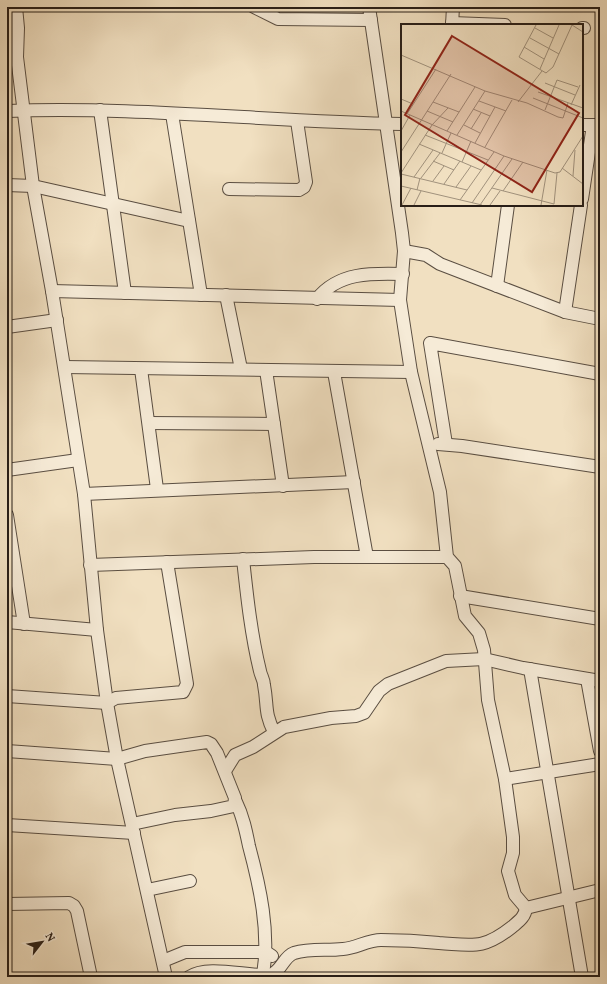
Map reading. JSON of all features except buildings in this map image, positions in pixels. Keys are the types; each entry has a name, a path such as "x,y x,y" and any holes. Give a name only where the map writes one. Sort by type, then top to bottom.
{"street":[{"path":"16,7 12,32 25,110 33,186 57,320 84,494 97,630 107,702 116,759 166,977"},
{"path":"254,7 278,20 371,20"},
{"path":"369,7 388,124 404,251 400,300 411,372 440,492 447,557 455,566 465,616 479,633 484,659 488,700 505,779 513,837 513,853 509,862 508,870 515,895 526,908"},
{"path":"452,24 453,7"},
{"path":"7,111 100,110 297,121 401,124"},
{"path":"100,110 125,293"},
{"path":"172,114 201,295"},
{"path":"229,189 299,190 304,187 306,182 297,121"},
{"path":"583,192 592,125"},
{"path":"7,185 33,186 189,221"},
{"path":"497,286 508,206"},
{"path":"564,312 581,206"},
{"path":"404,251 426,255 440,264 564,312 600,319"},
{"path":"317,299 322,293 338,282 354,276 366,273 403,274"},
{"path":"52,291 400,300"},
{"path":"226,295 241,369"},
{"path":"7,327 57,320"},
{"path":"446,444 430,343 600,374"},
{"path":"64,367 411,372"},
{"path":"141,369 157,489"},
{"path":"266,370 283,486"},
{"path":"334,372 366,557"},
{"path":"148,424 274,424"},
{"path":"429,444 446,444 600,467"},
{"path":"7,470 78,460"},
{"path":"84,494 157,489 283,486 354,482"},
{"path":"7,515 24,624"},
{"path":"90,565 243,559 447,557"},
{"path":"243,559 249,611 260,673 265,688 265,706 268,721 274,732"},
{"path":"7,696 107,702 116,698 180,693 186,688 187,684 167,562"},
{"path":"460,596 600,619"},
{"path":"7,622 97,630"},
{"path":"225,770 235,755 253,747 274,732 291,724 356,716 367,709 379,691 393,681 446,661 484,659 530,669 600,681"},
{"path":"530,669 546,772 582,977"},
{"path":"587,679 600,751"},
{"path":"7,751 116,759 145,751 207,742 212,744 218,753 241,813 258,877 267,942 263,975"},
{"path":"505,779 600,764"},
{"path":"7,825 133,828 175,815 232,807 236,802"},
{"path":"147,890 190,881"},
{"path":"526,908 600,890"},
{"path":"7,904 69,903 74,906 77,911 91,977"},
{"path":"189,977 198,973 212,972 263,975 276,972 283,963 295,953 344,949 375,941 436,942 465,946 479,945 501,935 520,921 526,908"},
{"path":"163,961 185,952 266,952 283,963"}]}
